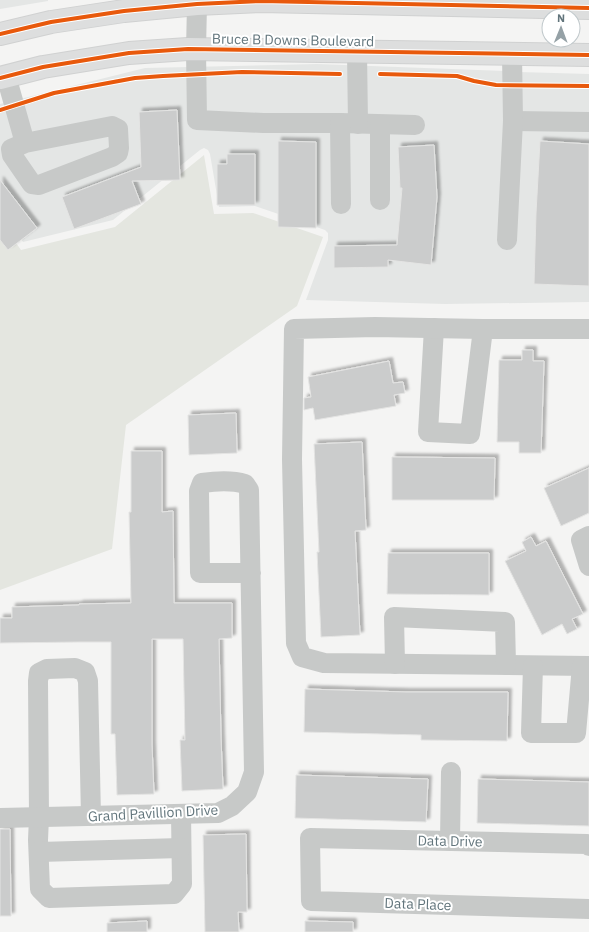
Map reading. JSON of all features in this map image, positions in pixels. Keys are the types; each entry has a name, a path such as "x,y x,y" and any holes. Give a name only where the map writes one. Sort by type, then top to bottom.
{"main road":[{"path":"1,31 124,11 197,4 261,1 589,8"},
{"name":"Bruce B Downs Boulevard","path":"3,77 43,67 129,53 196,50 589,55"}],"street":[{"path":"197,4 197,120 263,123 415,125"},
{"path":"341,204 357,52"},
{"path":"507,240 513,121 512,54"},
{"path":"3,77 25,143"},
{"path":"513,121 589,122"},
{"path":"380,125 380,200"},
{"path":"112,126 118,129 119,148 118,153 112,157 39,185 32,184 12,155 11,149 25,143 112,126"},
{"path":"533,666 531,733 576,733 585,666 324,663 302,657 296,643 292,459 294,329 375,327 589,329"},
{"path":"434,328 428,432 470,434 483,329"},
{"name":"Grand Pavillion Drive","path":"0,818 218,813 232,806 247,792 254,772 251,573 249,490 245,484 238,482 202,483 199,491 200,573 251,573"},
{"path":"589,536 581,540 589,566"},
{"path":"395,664 394,617 505,622 506,665"},
{"path":"91,816 88,681 85,672 75,668 47,669 39,673 38,681 40,889 49,898 174,894 182,884 181,814"},
{"path":"450,841 451,772"},
{"name":"Data Drive","path":"310,838 587,844 589,846"},
{"name":"Data Place","path":"310,838 311,901 589,909"},
{"path":"39,852 181,848"}],"shaded area":[{"path":"0,0 48,0 48,1 0,9"},
{"path":"317,64 505,71 506,121 499,247 514,248 520,122 519,72 589,74 589,302 445,304 306,300 328,240 328,233 325,230 255,206 219,207 210,154 208,150 204,148 113,220 23,242 0,208 0,104 145,68"},
{"path":"204,155 214,214 253,213 323,237 297,306 126,425 112,549 0,590 0,220 21,250 115,227"}],"building":[{"path":"177,110 180,180 132,181 141,204 74,229 62,197 141,167 139,112"},
{"path":"278,141 316,142 316,228 278,227"},
{"path":"540,141 589,144 589,286 534,284"},
{"path":"434,145 437,197 431,265 388,260 388,267 334,268 334,246 397,245 402,188 400,188 398,147"},
{"path":"227,154 255,154 255,205 217,205 217,164 227,164"},
{"path":"0,180 37,228 8,250 0,240"},
{"path":"522,350 533,350 533,361 544,361 541,453 519,453 519,442 497,442 499,360 522,360"},
{"path":"389,361 393,383 403,382 405,393 394,395 396,406 315,420 313,408 304,410 304,398 311,397 308,377"},
{"path":"236,413 237,453 189,455 188,415"},
{"path":"362,442 366,530 355,531 360,635 321,637 314,444"},
{"path":"131,451 162,451 162,512 173,511 174,603 232,603 232,638 219,639 223,789 182,791 180,740 185,740 183,639 152,639 152,745 154,794 117,795 115,734 111,734 111,642 0,643 0,618 12,618 12,607 131,603 129,512 131,512"},
{"path":"392,457 495,458 494,500 392,500"},
{"path":"589,468 589,513 561,526 544,488"},
{"path":"531,537 536,546 546,541 583,614 572,619 577,629 567,634 562,624 542,635 505,561 526,551 522,542"},
{"path":"388,553 489,553 489,595 387,594"},
{"path":"305,689 406,692 508,692 507,741 421,740 421,735 304,732"},
{"path":"296,775 428,779 426,822 295,818"},
{"path":"478,779 589,782 589,826 477,823"},
{"path":"0,829 10,829 11,916 0,916"},
{"path":"246,834 247,912 238,912 239,932 205,932 203,835"},
{"path":"147,921 147,932 107,932 107,923"},
{"path":"305,921 353,922 353,932 305,932"}],"cycle path":[{"path":"0,34 51,22 124,11 197,4 261,1 589,8"},
{"path":"0,78 43,67 129,53 188,49 589,55"},
{"path":"0,110 54,93 135,78 242,72 340,74"},
{"path":"380,74 457,76 496,85 589,86"}]}
